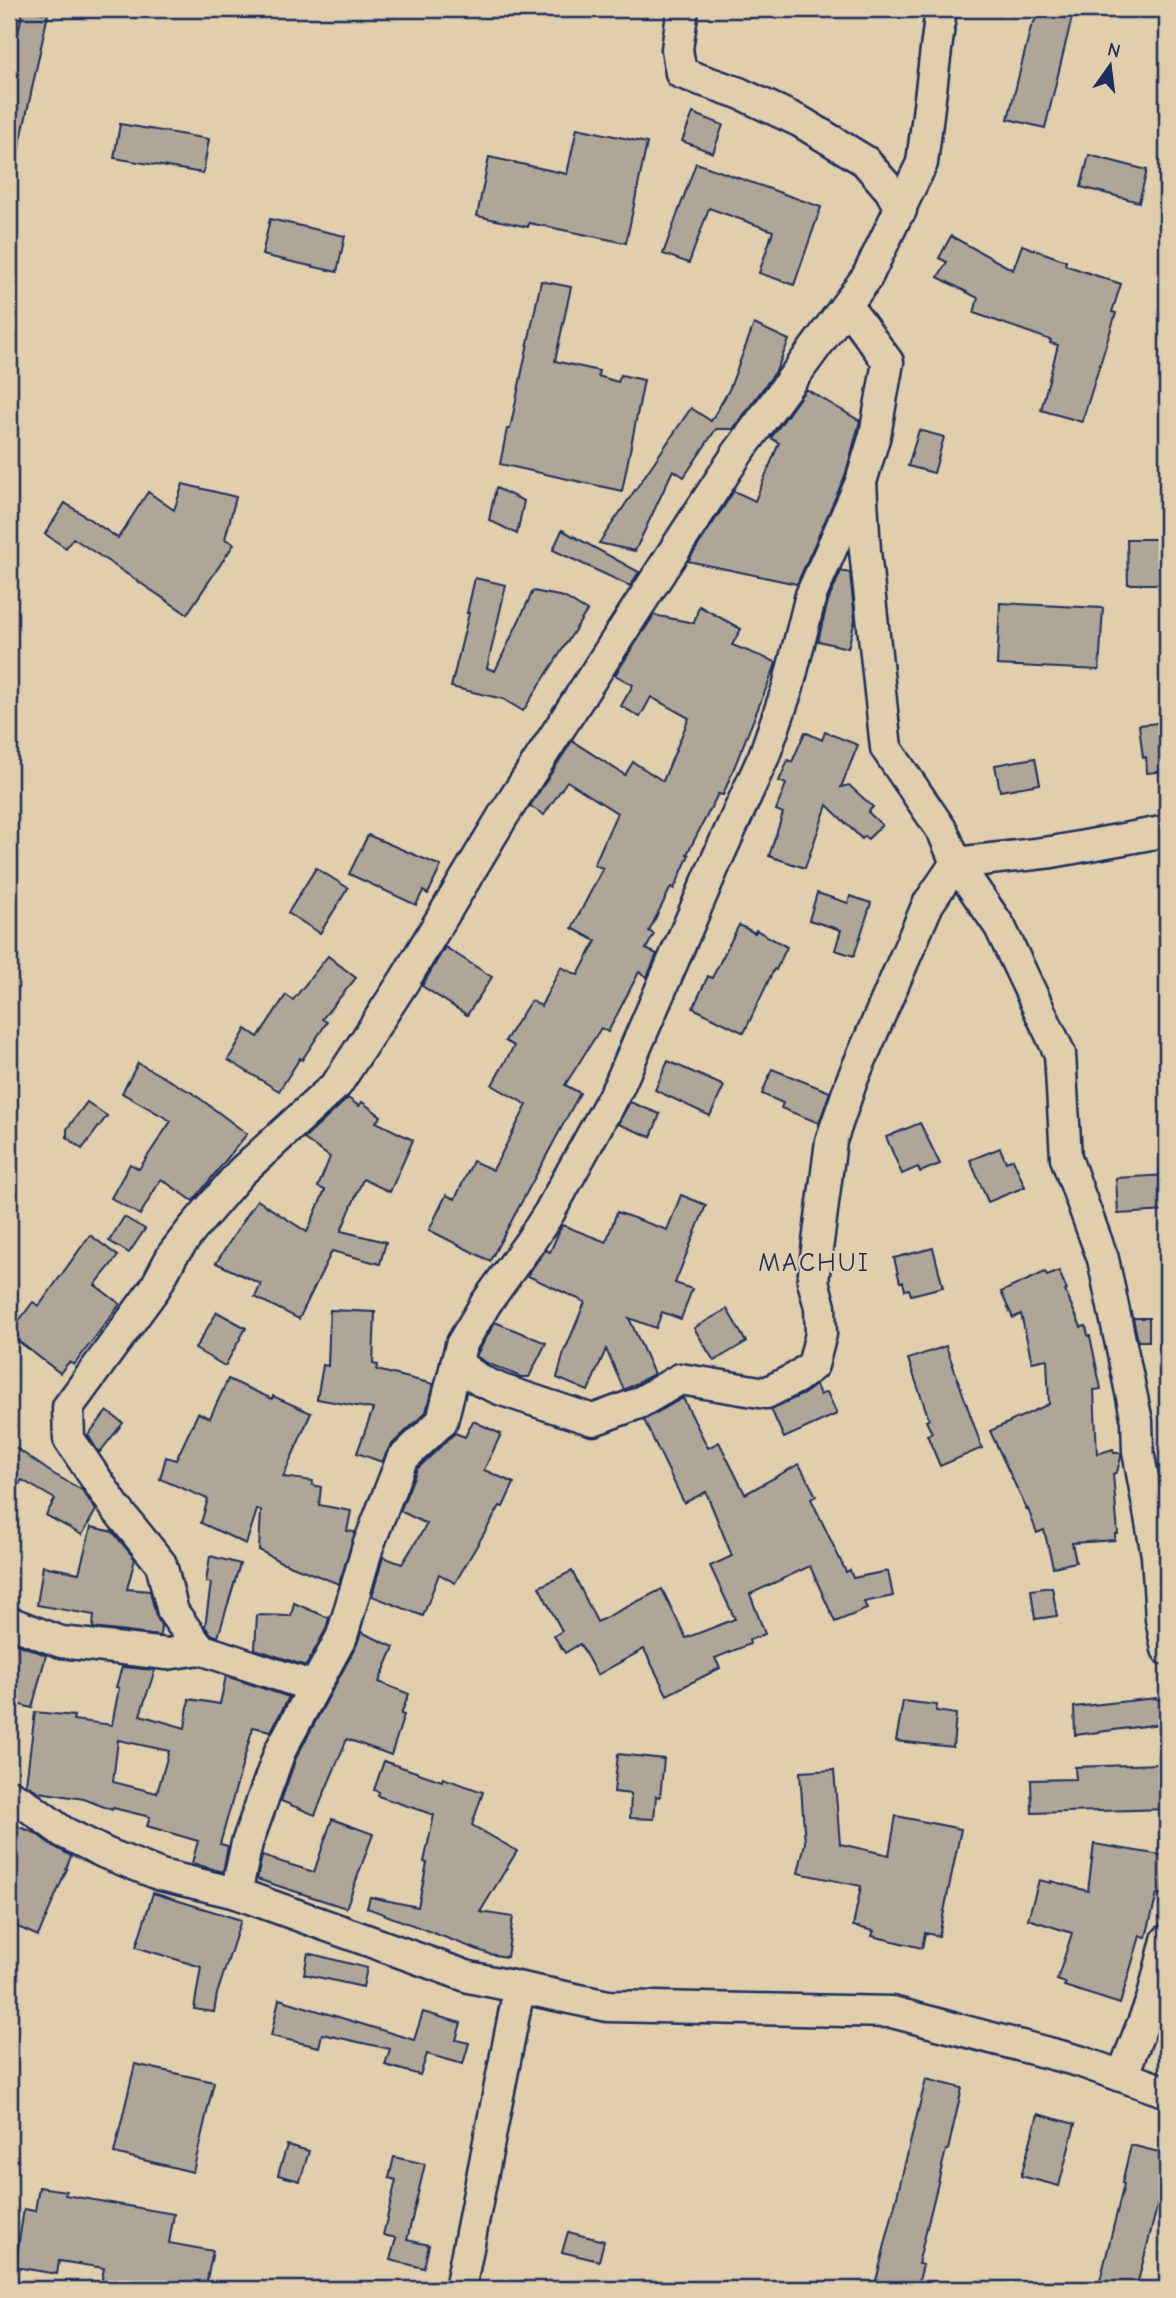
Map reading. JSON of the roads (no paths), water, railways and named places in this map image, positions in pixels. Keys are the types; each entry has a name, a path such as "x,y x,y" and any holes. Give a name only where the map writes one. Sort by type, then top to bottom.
{"street":[{"path":"683,9 677,49 681,73 739,93 801,122 865,161 890,190 901,210"},
{"path":"200,1649 173,1612 161,1563 115,1507 69,1439 68,1407 155,1288 173,1254 194,1227 241,1172 337,1084 404,981 503,816 737,454 867,277 922,163 941,9"},
{"path":"236,1892 247,1843 280,1751 342,1636 368,1546 402,1459 442,1421 461,1345 486,1303 549,1213 619,1086 764,756 788,687 811,595 862,482 875,435 888,362 847,306"},
{"path":"862,482 865,551 886,748 943,832 956,863 1000,927 1060,1054 1066,1158 1103,1259 1137,1421 1138,1451 1149,1499 1157,1555 1161,1619 1167,1649"},
{"path":"956,863 1052,852 1167,831"},
{"path":"456,1363 481,1381 502,1390 593,1420 639,1403 680,1379 766,1393 796,1378 813,1364 821,1334 820,1307 813,1281 831,1141 852,1080 929,904 956,863"},
{"path":"9,1622 61,1642 167,1654 200,1649 314,1687"},
{"path":"9,1795 63,1832 105,1853 161,1875 236,1892 470,1977 608,2006 892,2012 1079,2062 1167,2091"},
{"path":"1122,2076 1152,2000 1167,1940"},
{"path":"460,2289 519,1989"}],"district":[{"name":"MACHUI","path":"814,1263"}]}
